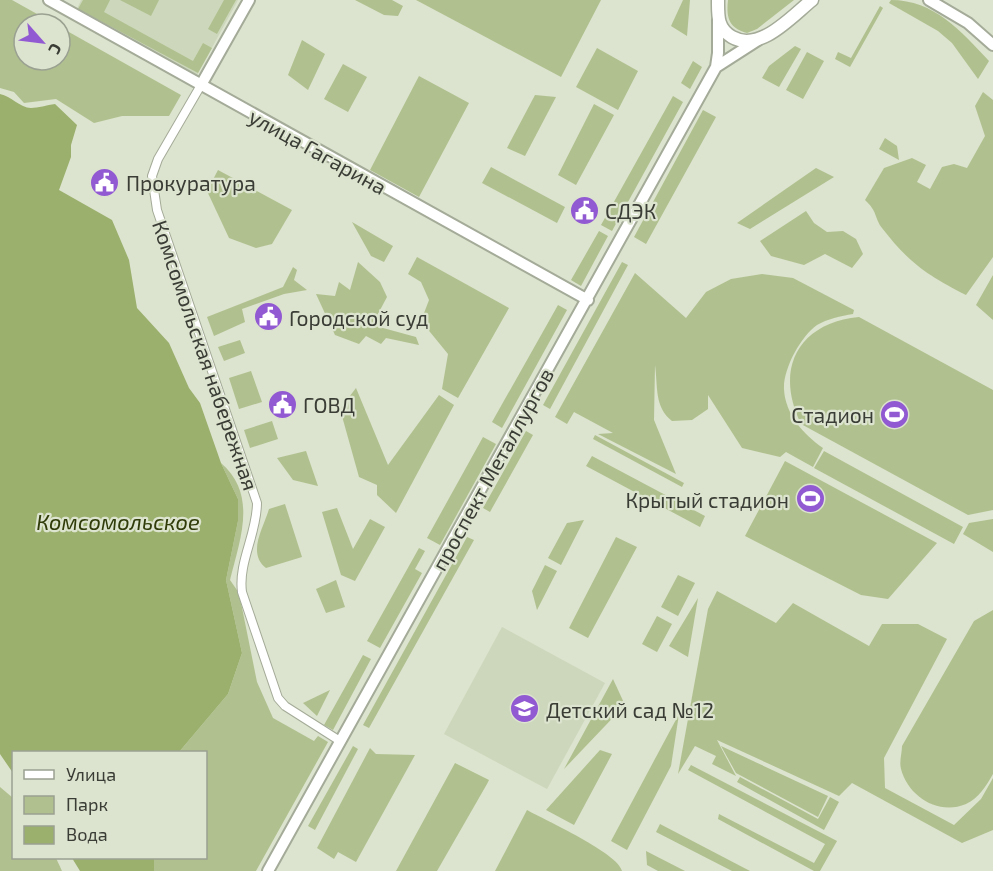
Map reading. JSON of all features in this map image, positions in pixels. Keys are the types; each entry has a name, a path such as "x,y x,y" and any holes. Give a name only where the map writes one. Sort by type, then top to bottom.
{"main road":[{"name":"улица Гагарина","path":"50,0 588,300"},
{"path":"201,85 249,0"},
{"path":"718,0 718,20 724,31 745,42 760,39 812,0"},
{"path":"929,0 968,22 993,45"},
{"name":"проспект Металлургов","path":"268,871 716,67 718,20"},
{"name":"проспект Металлургов","path":"716,67 760,39"}],"street":[{"name":"Комсомольская набережная","path":"201,85 158,159 152,176 157,210 257,503 256,523 240,579 242,592 272,683 285,706 340,741"}],"shaded area":[{"path":"81,0 238,0 197,75 77,9"},
{"name":"Детский сад №12","path":"502,627 605,683 547,789 444,734"}],"green space":[{"path":"0,0 12,0 34,12 12,12 12,72 72,72 72,34 181,95 169,116 122,116 94,123 56,99 24,103 14,92 0,88"},
{"path":"83,0 110,0 104,12 193,61 203,43 212,48 198,73 78,9"},
{"path":"120,0 159,0 151,16"},
{"path":"224,0 236,0 217,34 208,29"},
{"path":"355,0 392,0 403,6 398,16 384,15"},
{"path":"416,0 601,0 561,77"},
{"path":"683,0 690,0 687,36 671,26"},
{"path":"728,0 794,0 757,29 747,33 736,28 730,21"},
{"path":"891,0 921,5 946,19 989,61 978,79 952,43 938,31 889,3"},
{"path":"880,6 883,8 850,67 835,59 838,52 851,58"},
{"path":"302,40 325,54 308,90 288,75"},
{"path":"795,46 801,49 779,87 762,78 769,66"},
{"path":"597,48 638,71 618,110 576,87"},
{"path":"807,52 824,61 803,99 786,90"},
{"path":"693,61 702,67 690,89 681,83"},
{"path":"343,64 367,77 348,112 324,99"},
{"path":"419,76 469,103 419,197 370,170"},
{"path":"983,92 993,100 993,257 966,295 929,274 910,259 882,228 872,208 865,200 884,168 912,158 926,165 917,182 930,189 942,167 954,164 967,168 985,136 975,106"},
{"path":"535,95 556,97 525,156 507,148"},
{"path":"673,96 683,102 612,231 601,225"},
{"path":"594,104 614,115 576,185 558,175"},
{"path":"703,110 716,117 646,244 634,237"},
{"path":"885,138 897,146 899,160 879,149"},
{"path":"491,167 565,207 557,223 482,183"},
{"path":"816,168 834,177 750,229 737,223"},
{"path":"218,170 292,210 272,244 256,248 229,238 207,191"},
{"path":"806,211 814,223 827,232 843,231 856,239 863,254 852,268 825,254 804,265 771,256 760,241"},
{"path":"352,222 393,246 384,262 371,256"},
{"path":"599,231 608,236 581,286 571,280"},
{"path":"417,257 509,308 458,398 442,389 448,354 421,321 429,300 421,282 408,274"},
{"path":"358,262 380,282 387,297 372,325 416,337 419,345 386,338 381,344 366,336 359,344 335,335 316,294 335,296 339,282 350,290"},
{"path":"622,262 628,265 550,409 543,405"},
{"path":"293,267 297,270 294,280 307,290 284,294 242,309 245,322 214,336 207,317 283,287"},
{"path":"635,273 686,318 706,292 731,279 762,274 793,278 854,310 853,314 825,321 811,330 799,345 786,372 784,389 788,407 797,423 823,448 813,467 786,452 780,457 742,448 708,395 708,409 692,420 672,421 660,403 655,365 654,420 676,474 598,434 613,433 574,412 567,424 555,417"},
{"path":"993,275 993,320 976,305"},
{"path":"558,305 567,310 502,428 492,422"},
{"name":"Стадион","path":"859,317 993,390 993,510 968,515 801,424 793,404 790,385 791,368 797,352 807,339 820,329 838,321"},
{"path":"240,340 245,353 224,361 218,347"},
{"path":"251,371 262,402 239,409 229,378"},
{"path":"356,388 388,465 439,395 454,405 396,513 377,495 377,485 359,477 340,409"},
{"path":"272,421 278,439 250,448 244,430"},
{"path":"526,431 533,435 490,512 483,508"},
{"path":"595,435 684,483 682,487 593,439"},
{"path":"483,437 496,444 440,545 427,538"},
{"path":"306,451 318,486 293,480 277,458"},
{"path":"824,451 963,527 954,544 814,468"},
{"path":"592,456 705,516 700,527 586,466"},
{"name":"Крытый стадион","path":"785,461 937,543 888,599 861,595 745,536"},
{"path":"221,463 232,476 243,503 241,533 230,580 239,593 257,682 273,718 314,741 318,736 328,742 256,871 154,871 154,859 207,859 207,751 180,751 228,694 242,653 226,580 238,521 238,499"},
{"path":"285,504 302,557 266,568 260,562 258,555 260,533 269,509"},
{"path":"337,508 353,549 370,519 385,527 355,581 341,575 322,512"},
{"path":"993,519 993,552 963,534 969,523"},
{"path":"584,520 561,565 548,558 567,523"},
{"path":"467,537 474,540 369,728 363,725"},
{"path":"616,537 637,547 588,638 569,628"},
{"path":"419,548 425,551 415,569 422,573 380,648 367,641"},
{"path":"545,565 557,571 537,610 532,591"},
{"path":"678,575 695,583 678,616 661,607"},
{"path":"336,580 345,607 326,613 316,589"},
{"path":"717,591 776,623 793,603 869,646 882,624 918,624 947,639 884,758 885,788 954,825 981,799 993,778 993,830 962,843 852,783 839,796 717,740 736,776 712,764 716,756 695,746 678,774 708,609"},
{"path":"698,598 688,657 669,646"},
{"path":"993,610 993,774 978,795 966,804 955,807 935,805 917,795 910,788 900,766 902,746 974,621"},
{"path":"657,616 672,624 657,652 642,644"},
{"path":"363,655 371,659 333,730 324,725"},
{"path":"613,679 625,705 564,769"},
{"path":"330,690 317,716 303,703"},
{"path":"679,714 671,766 627,850 611,841"},
{"path":"353,746 358,749 315,830 308,826"},
{"path":"721,746 828,796 818,817 736,773"},
{"path":"370,748 376,754 415,755 356,862 338,852 334,859 317,848"},
{"path":"600,750 612,754 574,825 546,810"},
{"path":"455,763 489,780 487,784 437,871 396,871"},
{"path":"691,765 837,841 820,871 814,871 718,819 719,814 814,863 825,844 688,770"},
{"path":"740,777 818,819 830,797 839,802 824,830 737,782"},
{"path":"0,787 12,797 12,859 56,859 62,871 0,871"},
{"path":"527,810 595,846 618,864 622,871 495,871"},
{"path":"660,824 750,871 732,871 656,832"},
{"path":"646,851 685,871 658,871 647,865"}],"water":[{"name":"Комсомольское","path":"0,94 31,108 55,104 77,125 71,145 71,157 59,190 112,220 129,260 137,308 169,343 189,388 200,403 221,463 238,499 238,521 226,580 242,653 228,694 180,751 12,751 12,772 0,754"},
{"path":"73,859 154,859 154,871 80,871"}],"place":[{"name":"Прокуратура","path":"105,182"},
{"name":"СДЭК","path":"584,210"},
{"name":"Городской суд","path":"268,317"},
{"name":"ГОВД","path":"282,404"},
{"name":"Стадион","path":"895,414"},
{"name":"Крытый стадион","path":"810,499"},
{"name":"Детский сад №12","path":"525,709"}]}
